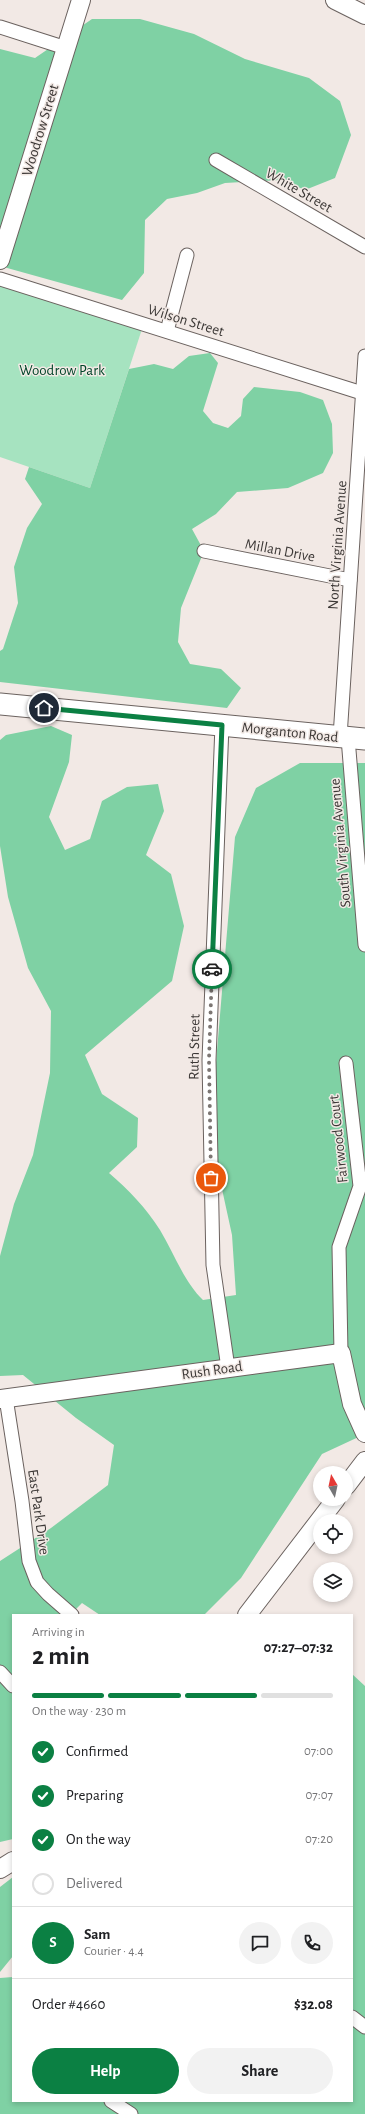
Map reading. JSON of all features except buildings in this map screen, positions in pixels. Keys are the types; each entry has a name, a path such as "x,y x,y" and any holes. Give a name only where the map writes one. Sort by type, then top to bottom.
{"main road":[{"name":"Morganton Road","path":"0,704 351,738"}],"street":[{"name":"Woodrow Street","path":"0,260 81,0"},
{"path":"335,0 365,15"},
{"path":"0,27 66,48"},
{"name":"White Street","path":"216,160 365,247"},
{"path":"167,331 187,255"},
{"name":"Wilson Street","path":"0,279 362,392"},
{"name":"North Virginia Avenue","path":"351,738 350,580 365,356"},
{"name":"Millan Drive","path":"204,551 350,580"},
{"name":"Ruth Street","path":"222,725 209,1060 213,1265 228,1368"},
{"name":"South Virginia Avenue","path":"351,738 365,945"},
{"name":"Fairwood Court","path":"341,1353 339,1247 360,1186 346,1063"},
{"path":"341,1353 352,1404 365,1433"},
{"name":"Rush Road","path":"3,1399 341,1353"},
{"name":"East Park Drive","path":"3,1399 22,1501 29,1561 37,1582 71,1614"},
{"path":"353,1477 365,1461"},
{"path":"248,1614 331,1506"},
{"path":"0,1672 12,1685"},
{"path":"0,1869 12,1862"},
{"path":"353,2018 365,2027"},
{"path":"113,2102 131,2114"}],"green space":[{"path":"92,19 140,19 194,34 245,59 309,78 340,101 351,135 335,178 305,190 281,180 225,183 197,193 167,199 145,220 144,273 122,300 0,266 0,49 35,58"},
{"name":"Woodrow Park","path":"0,285 142,329 90,488 0,457"},
{"path":"210,353 218,363 203,411 213,423 228,428 241,416 243,399 254,387 300,392 323,400 332,424 333,453 323,473 288,488 237,492 216,514 192,529 204,551 181,608 178,642 190,664 221,669 241,688 227,708 0,682 0,651 3,649 18,603 14,567 27,528 42,504 25,479 29,467 90,488 129,369 154,364 173,369 189,356"},
{"path":"51,726 72,735 69,762 49,817 65,850 90,839 102,801 127,787 158,784 164,811 146,855 171,874 184,926 172,981 85,1055 102,1094 138,1118 137,1147 109,1173 149,1214 160,1230 190,1285 203,1300 236,1295 232,1235 210,1134 235,837 256,788 300,763 365,763 365,1434 322,1454 241,1578 205,1614 98,1614 82,1603 71,1614 12,1614 12,1839 0,1842 0,1561 51,1528 108,1485 114,1445 76,1418 23,1375 0,1376 0,1256 14,1204 33,1155 50,1073 51,1011 28,968 8,897 0,846 0,740 6,735"},
{"path":"353,1675 365,1686 365,2114 0,2114 0,1978 12,1977 12,2102 353,2102"},
{"path":"12,1878 12,1957 0,1972 0,1887"}],"way so far":[{"path":"211,1178 209,1060 212,969"}],"route":[{"path":"44,708 222,725 212,969"}]}
